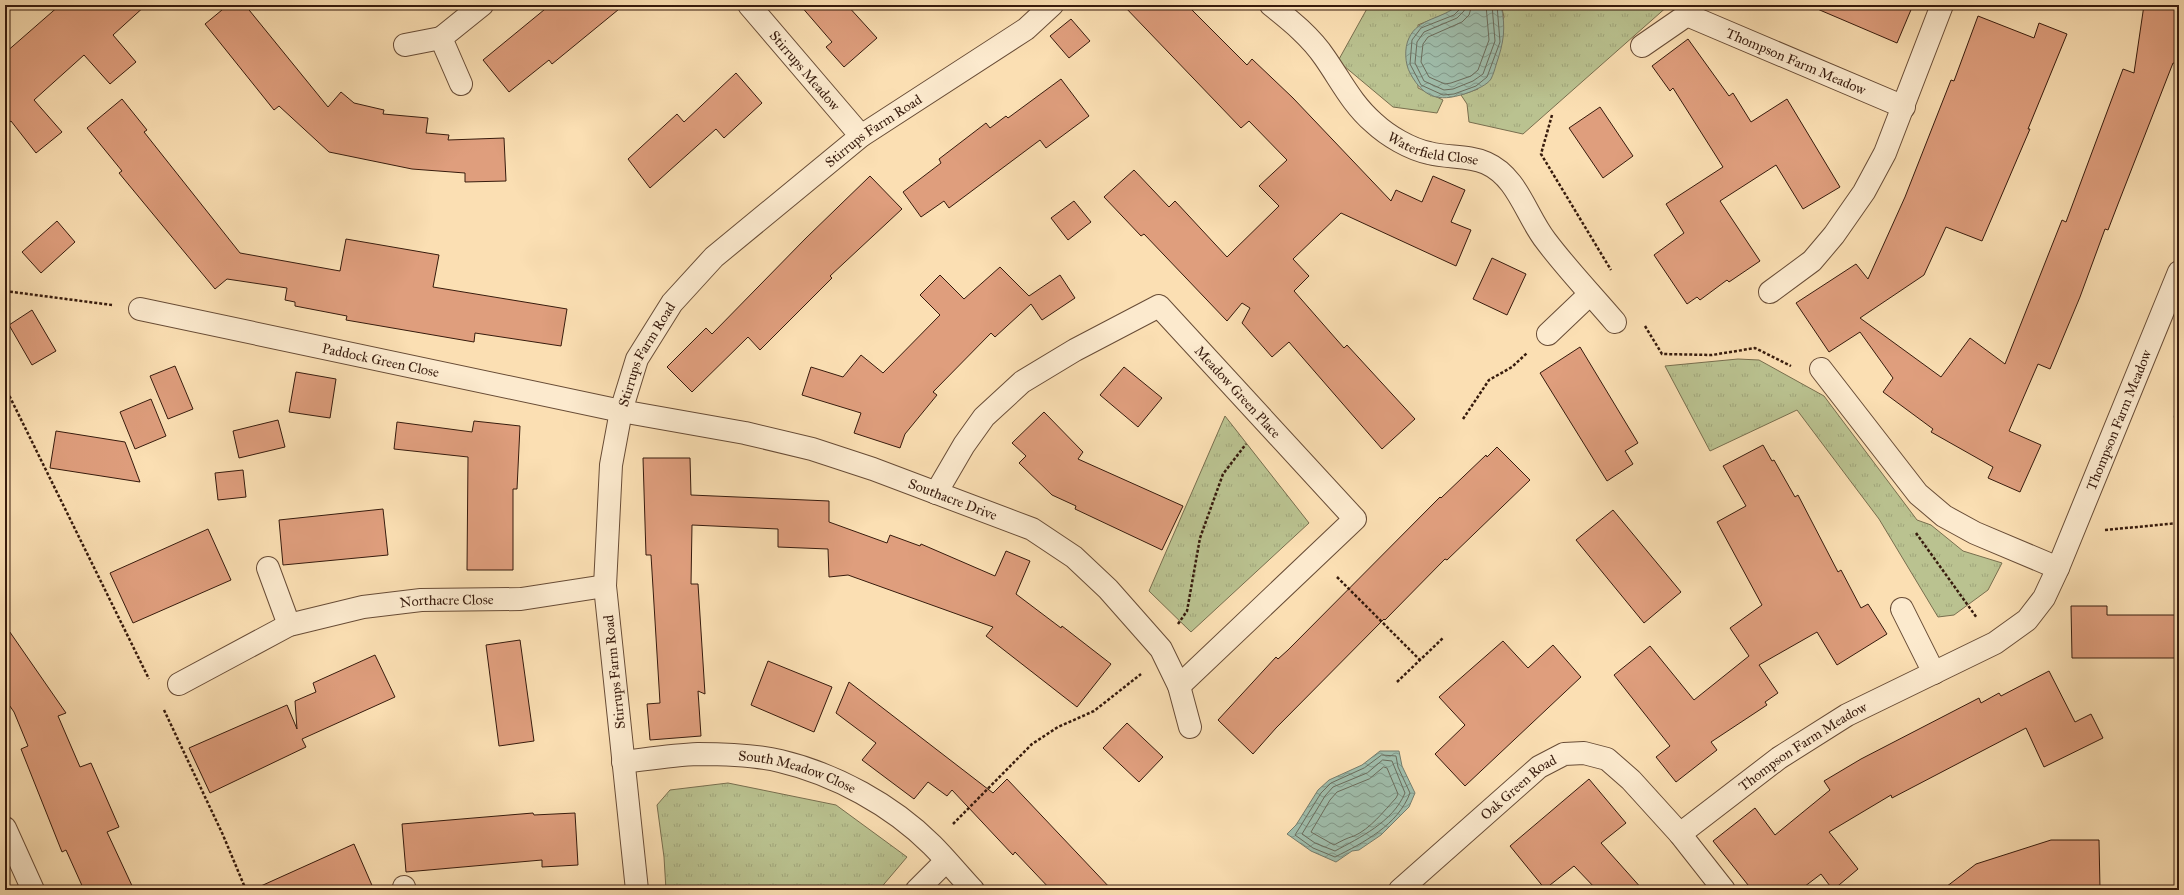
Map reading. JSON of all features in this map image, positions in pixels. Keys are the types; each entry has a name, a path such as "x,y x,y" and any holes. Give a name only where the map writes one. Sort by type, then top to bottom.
{"street":[{"path":"405,45 441,38 482,5"},
{"name":"Stirrups Meadow","path":"749,5 861,136"},
{"name":"Stirrups Farm Road","path":"637,890 605,586 611,465 621,411 637,359 672,303 714,257 861,136 1026,29 1052,5"},
{"name":"Waterfield Close","path":"1271,5 1299,27 1315,45 1325,57 1350,98 1374,124 1399,141 1429,153 1462,157 1487,163 1504,176 1518,191 1532,222 1546,242 1615,322"},
{"path":"1770,292 1812,261 1834,235 1864,192 1886,153 1942,5"},
{"name":"Thompson Farm Meadow","path":"1642,46 1687,10 1904,107"},
{"path":"441,38 461,84"},
{"name":"Thompson Farm Meadow","path":"1680,834 1779,758 1846,715 1995,643 2027,620 2044,598 2058,568 2179,272"},
{"path":"1548,334 1590,294"},
{"name":"Meadow Green Place","path":"936,494 964,445 984,417 1022,382 1075,350 1159,306 1355,519 1179,686"},
{"name":"Paddock Green Close","path":"140,309 621,411"},
{"path":"1821,369 1918,494 1944,516 1975,533 2058,568"},
{"name":"Southacre Drive","path":"621,411 745,433 812,449 874,469 936,494 1032,529 1074,557 1108,589 1161,649 1179,686 1190,727"},
{"path":"268,568 289,625"},
{"name":"Northacre Close","path":"179,684 289,625 370,606 421,600 521,599 605,586"},
{"path":"1902,609 1934,673"},
{"name":"Oak Green Road","path":"1400,890 1539,768 1564,754 1584,753 1607,759 1631,780 1680,834 1724,890"},
{"name":"South Meadow Close","path":"623,762 698,754 739,756 779,761 825,776 868,796 909,825 973,890"},
{"path":"5,828 32,890"},
{"path":"917,890 939,854"}],"path":[{"path":"1552,116 1541,154 1614,274"},
{"path":"5,291 140,309"},
{"path":"1642,320 1662,354 1712,356 1755,348 1792,367"},
{"path":"1464,419 1489,380 1512,367 1548,334"},
{"path":"5,387 152,684"},
{"path":"939,854 1032,744 1058,727 1094,711 1154,663 1161,649 1187,611 1200,538 1223,474 1264,419"},
{"path":"2073,533 2179,523"},
{"path":"1914,530 1995,643"},
{"path":"1316,556 1420,660"},
{"path":"1397,682 1443,638"},
{"path":"162,706 223,835 246,890"}],"green space":[{"path":"1369,5 1458,5 1452,11 1418,25 1418,88 1443,100 1437,113 1393,107 1338,61"},
{"path":"1501,5 1669,5 1523,134 1469,122 1467,104 1461,95 1478,89 1504,17"},
{"path":"1738,359 1759,360 1824,396 1917,520 1931,525 1963,551 2002,563 1988,590 1954,615 1938,617 1879,519 1797,410 1710,451 1665,366"},
{"path":"1225,416 1309,523 1191,632 1149,591"},
{"path":"728,783 836,805 907,857 879,890 666,890 664,857 657,805 670,790"}],"water":[{"path":"1458,5 1501,5 1504,28 1501,49 1491,79 1482,87 1451,97 1435,97 1422,89 1410,73 1406,56 1407,42 1413,31 1418,26 1452,10"},
{"path":"2179,398 2179,426 2174,417"},
{"path":"1380,751 1399,751 1402,766 1415,793 1409,807 1381,835 1359,850 1352,851 1336,862 1311,851 1287,834 1296,825 1318,790 1329,780 1362,765"}],"building":[{"path":"60,5 146,5 113,35 136,62 110,84 84,55 34,100 62,132 36,153 11,121 5,126 5,53"},
{"path":"228,5 245,5 328,107 341,92 354,103 384,110 383,114 428,118 426,133 449,135 448,140 504,138 506,181 465,182 465,173 412,169 329,152 279,106 274,110 205,24"},
{"path":"550,5 624,5 552,64 549,60 509,92 483,60"},
{"path":"800,5 847,5 877,38 844,67 826,47 832,42"},
{"path":"1123,5 1187,5 1247,65 1252,59 1293,98 1391,201 1396,190 1422,202 1433,176 1465,190 1451,222 1471,230 1456,266 1341,213 1293,259 1309,276 1294,291 1344,348 1347,345 1415,419 1382,449 1289,342 1272,357 1242,323 1250,308 1242,303 1227,321 1144,234 1141,236 1104,197 1134,170 1169,207 1175,201 1227,257 1279,206 1259,186 1287,160 1249,121 1241,128"},
{"path":"1808,5 1913,5 1897,43"},
{"path":"2144,5 2179,5 2179,64 2173,63 2108,230 2105,229 2080,297 2050,369 2038,364 2009,431 2041,445 2020,492 1988,478 1993,467 1931,432 1933,429 1883,392 1893,378 1860,332 1829,352 1796,303 1856,264 1868,279 1905,197 1951,80 1954,81 1978,16 2034,38 2039,23 2067,34 2028,129 2030,129 1982,241 1946,227 1924,275 1860,318 1941,377 1970,338 2005,364 2062,220 2066,222 2123,69 2134,73"},
{"path":"1071,19 1090,41 1069,58 1050,36"},
{"path":"1688,39 1729,96 1733,93 1751,122 1787,99 1840,187 1803,209 1776,165 1720,201 1760,261 1729,282 1727,280 1700,300 1697,297 1687,304 1654,255 1684,233 1666,204 1723,167 1673,88 1670,91 1652,66"},
{"path":"736,73 762,103 724,138 716,129 650,188 628,159 677,114 684,122"},
{"path":"1061,79 1089,116 1046,148 1040,140 949,208 944,201 921,217 903,192 941,163 939,159 986,123 990,128 1006,116 1008,118"},
{"path":"122,99 147,130 144,132 240,253 340,271 346,239 439,255 433,287 567,309 561,346 475,333 474,342 346,320 347,316 295,306 295,302 285,300 287,288 227,279 215,289 119,173 122,171 87,128"},
{"path":"1600,107 1633,156 1603,178 1569,128"},
{"path":"870,176 902,209 830,276 832,278 760,350 748,337 692,392 667,367 706,328 712,334 806,238"},
{"path":"1074,201 1091,222 1068,240 1051,218"},
{"path":"57,221 75,242 41,273 22,252"},
{"path":"1492,258 1526,274 1507,315 1473,299"},
{"path":"1000,267 1029,296 1060,275 1075,298 1042,320 1031,304 995,337 991,333 933,392 937,395 905,434 900,448 854,433 861,413 802,395 811,367 843,377 861,355 883,373 940,315 920,295 940,275 964,299"},
{"path":"32,310 56,351 32,365 9,325"},
{"path":"1580,347 1638,443 1625,451 1633,464 1607,481 1540,373"},
{"path":"175,366 193,409 168,419 150,376"},
{"path":"1124,367 1162,398 1138,427 1100,395"},
{"path":"296,372 336,379 330,418 289,412"},
{"path":"151,399 166,436 135,449 120,412"},
{"path":"1044,412 1083,452 1078,459 1183,506 1162,550 1075,509 1076,506 1052,495 1019,463 1026,456 1012,443"},
{"path":"278,420 285,447 239,458 233,431"},
{"path":"474,421 520,426 517,489 513,489 513,570 467,570 468,457 394,449 397,422 472,432"},
{"path":"56,431 125,442 140,482 50,468"},
{"path":"1763,445 1772,461 1774,460 1795,497 1798,495 1838,572 1841,570 1861,608 1868,604 1887,634 1837,665 1817,632 1759,665 1778,693 1765,702 1767,705 1711,742 1717,750 1676,782 1656,757 1670,746 1614,675 1650,646 1694,700 1749,656 1730,628 1762,605 1717,522 1746,506 1723,466"},
{"path":"1497,447 1530,480 1447,560 1445,559 1385,620 1384,619 1276,728 1253,754 1218,720 1276,657 1278,659 1288,650 1440,497 1441,498 1486,455 1487,457"},
{"path":"643,458 690,458 691,495 829,501 829,522 887,543 890,535 920,546 921,544 995,576 1006,551 1030,561 1016,594 1061,628 1062,626 1111,664 1077,707 986,636 993,627 848,575 829,577 828,549 778,547 778,529 692,525 691,584 698,584 705,694 698,691 701,736 650,740 647,704 660,703 651,555 646,555"},
{"path":"243,470 246,497 218,500 215,473"},
{"path":"383,509 388,555 283,565 279,520"},
{"path":"1613,510 1681,592 1644,623 1576,540"},
{"path":"208,529 231,580 133,623 110,573"},
{"path":"2071,606 2107,606 2107,615 2179,615 2179,658 2072,658"},
{"path":"5,625 66,713 58,716 80,767 91,763 119,827 107,832 134,890 84,890 66,850 62,852 21,749 28,746 14,712 5,699"},
{"path":"520,640 534,741 499,746 486,645"},
{"path":"1503,641 1528,668 1553,645 1581,677 1465,786 1435,754 1465,725 1439,697"},
{"path":"375,655 395,697 302,739 306,747 210,793 189,748 287,705 297,729 295,701 316,692 313,683"},
{"path":"768,661 832,687 814,732 751,705"},
{"path":"2049,671 2075,722 2091,714 2103,738 2044,767 2026,728 1892,798 1891,795 1829,832 1858,869 1833,890 1821,874 1800,890 1752,890 1713,841 1755,808 1775,835 1830,790 1824,781 1861,759 1979,698 1981,703 1999,693 2001,696"},
{"path":"849,682 993,793 1007,779 1112,890 1051,890 1015,852 1013,855 952,790 947,796 928,782 914,799 862,760 876,743 836,713"},
{"path":"1127,723 1163,757 1139,782 1103,748"},
{"path":"1589,779 1626,823 1601,843 1643,890 1597,890 1574,866 1545,889 1510,846"},
{"path":"533,813 534,815 575,813 578,865 542,867 542,860 406,872 402,824"},
{"path":"2051,840 2099,840 2100,889 1942,890 1976,864"},
{"path":"354,844 374,890 252,890"}]}
